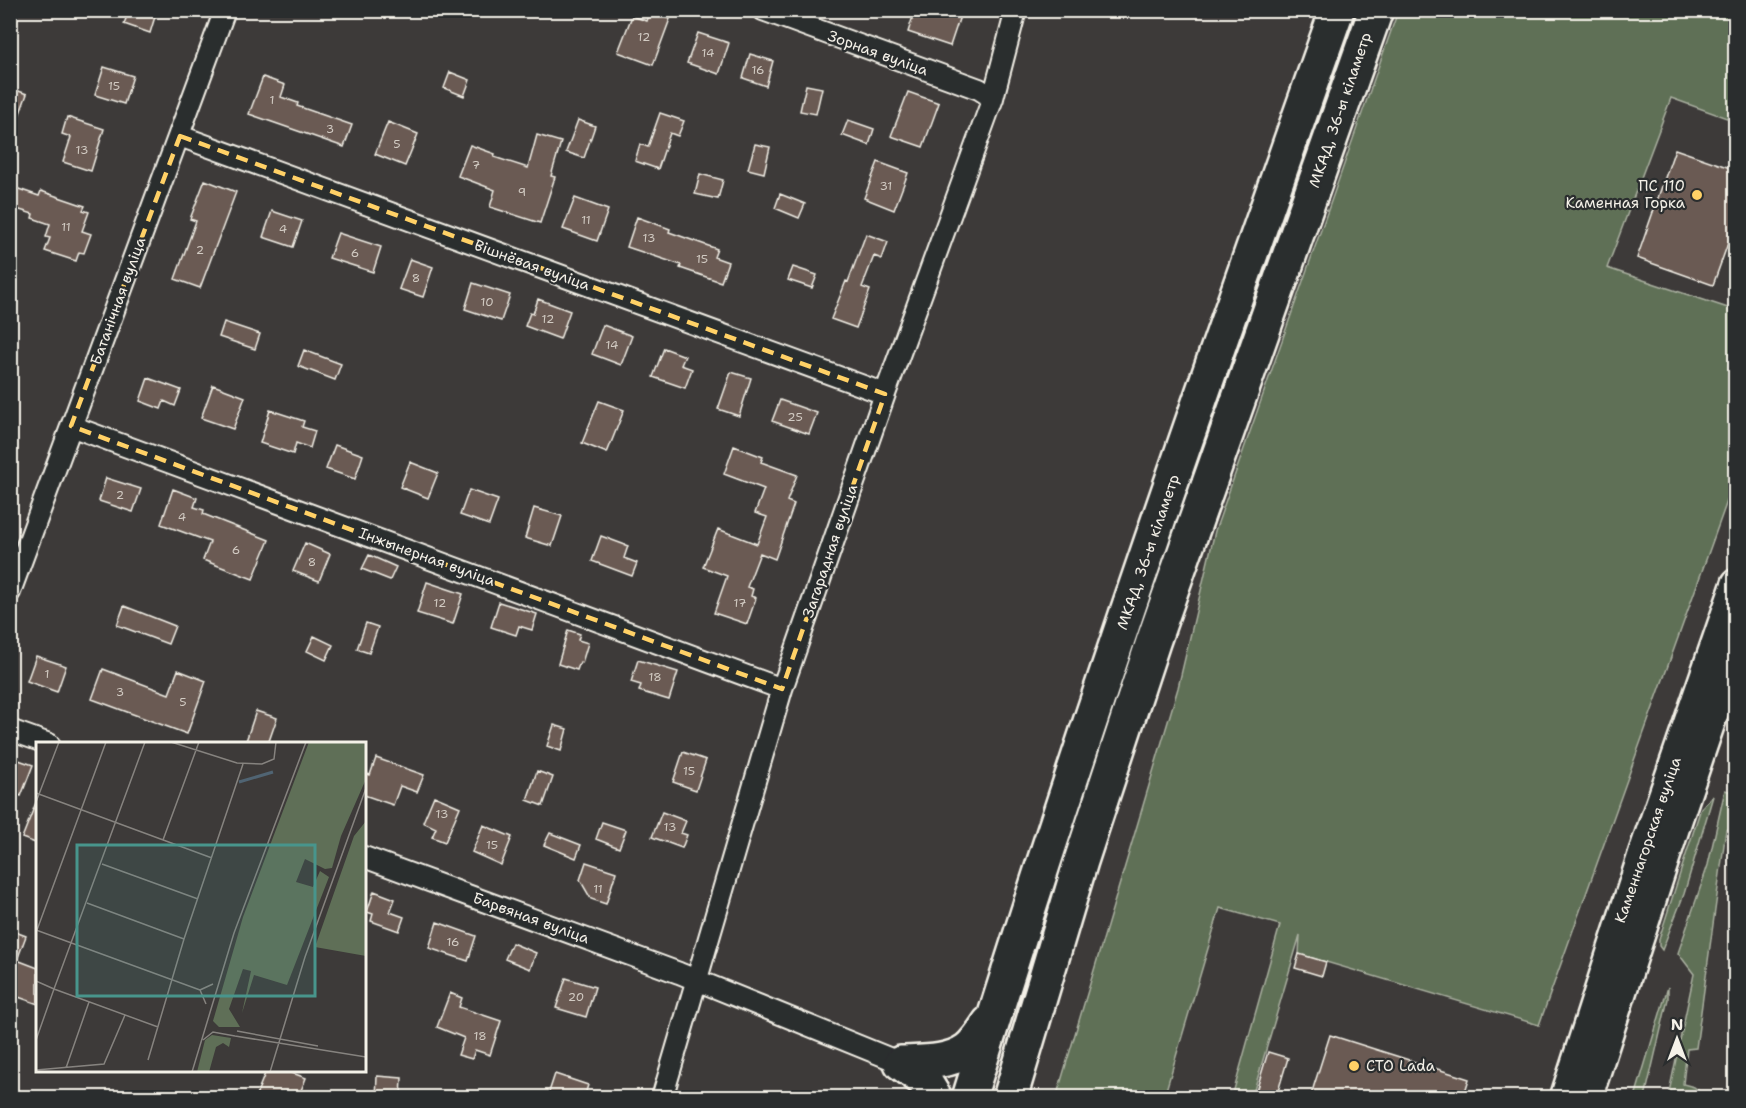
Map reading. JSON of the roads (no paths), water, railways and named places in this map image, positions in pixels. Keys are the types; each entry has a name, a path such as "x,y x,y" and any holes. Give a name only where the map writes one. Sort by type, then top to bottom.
{"highway":[{"name":"МКАД, 36-ы кіламетр","path":"969,1098 1122,625 1337,10"},
{"name":"МКАД, 36-ы кіламетр","path":"1010,1098 1081,861 1153,642 1376,10"},
{"path":"901,1064 948,1059 967,1050 994,1017"},
{"path":"901,1064 924,1080 935,1098"}],"main road":[{"name":"Каменнагорская вуліца","path":"1564,1098 1643,852 1736,583"},
{"name":"Каменнагорская вуліца","path":"1588,1098 1736,649"}],"street":[{"name":"Батанічная вуліца","path":"10,592 225,10"},
{"name":"Зорная вуліца","path":"763,10 979,89 993,98"},
{"name":"Загарадная вуліца","path":"662,1098 782,689 885,394 993,98 1016,10"},
{"name":"Вішнёвая вуліца","path":"180,136 885,394"},
{"name":"Інжынерная вуліца","path":"71,426 782,689"},
{"path":"10,730 43,742"},
{"name":"Барвяная вуліца","path":"366,858 697,980 901,1064"}],"place":[{"name":"ПС 110 Каменная Горка","path":"1697,195"},
{"name":"СТО Lada","path":"1354,1066"}]}
